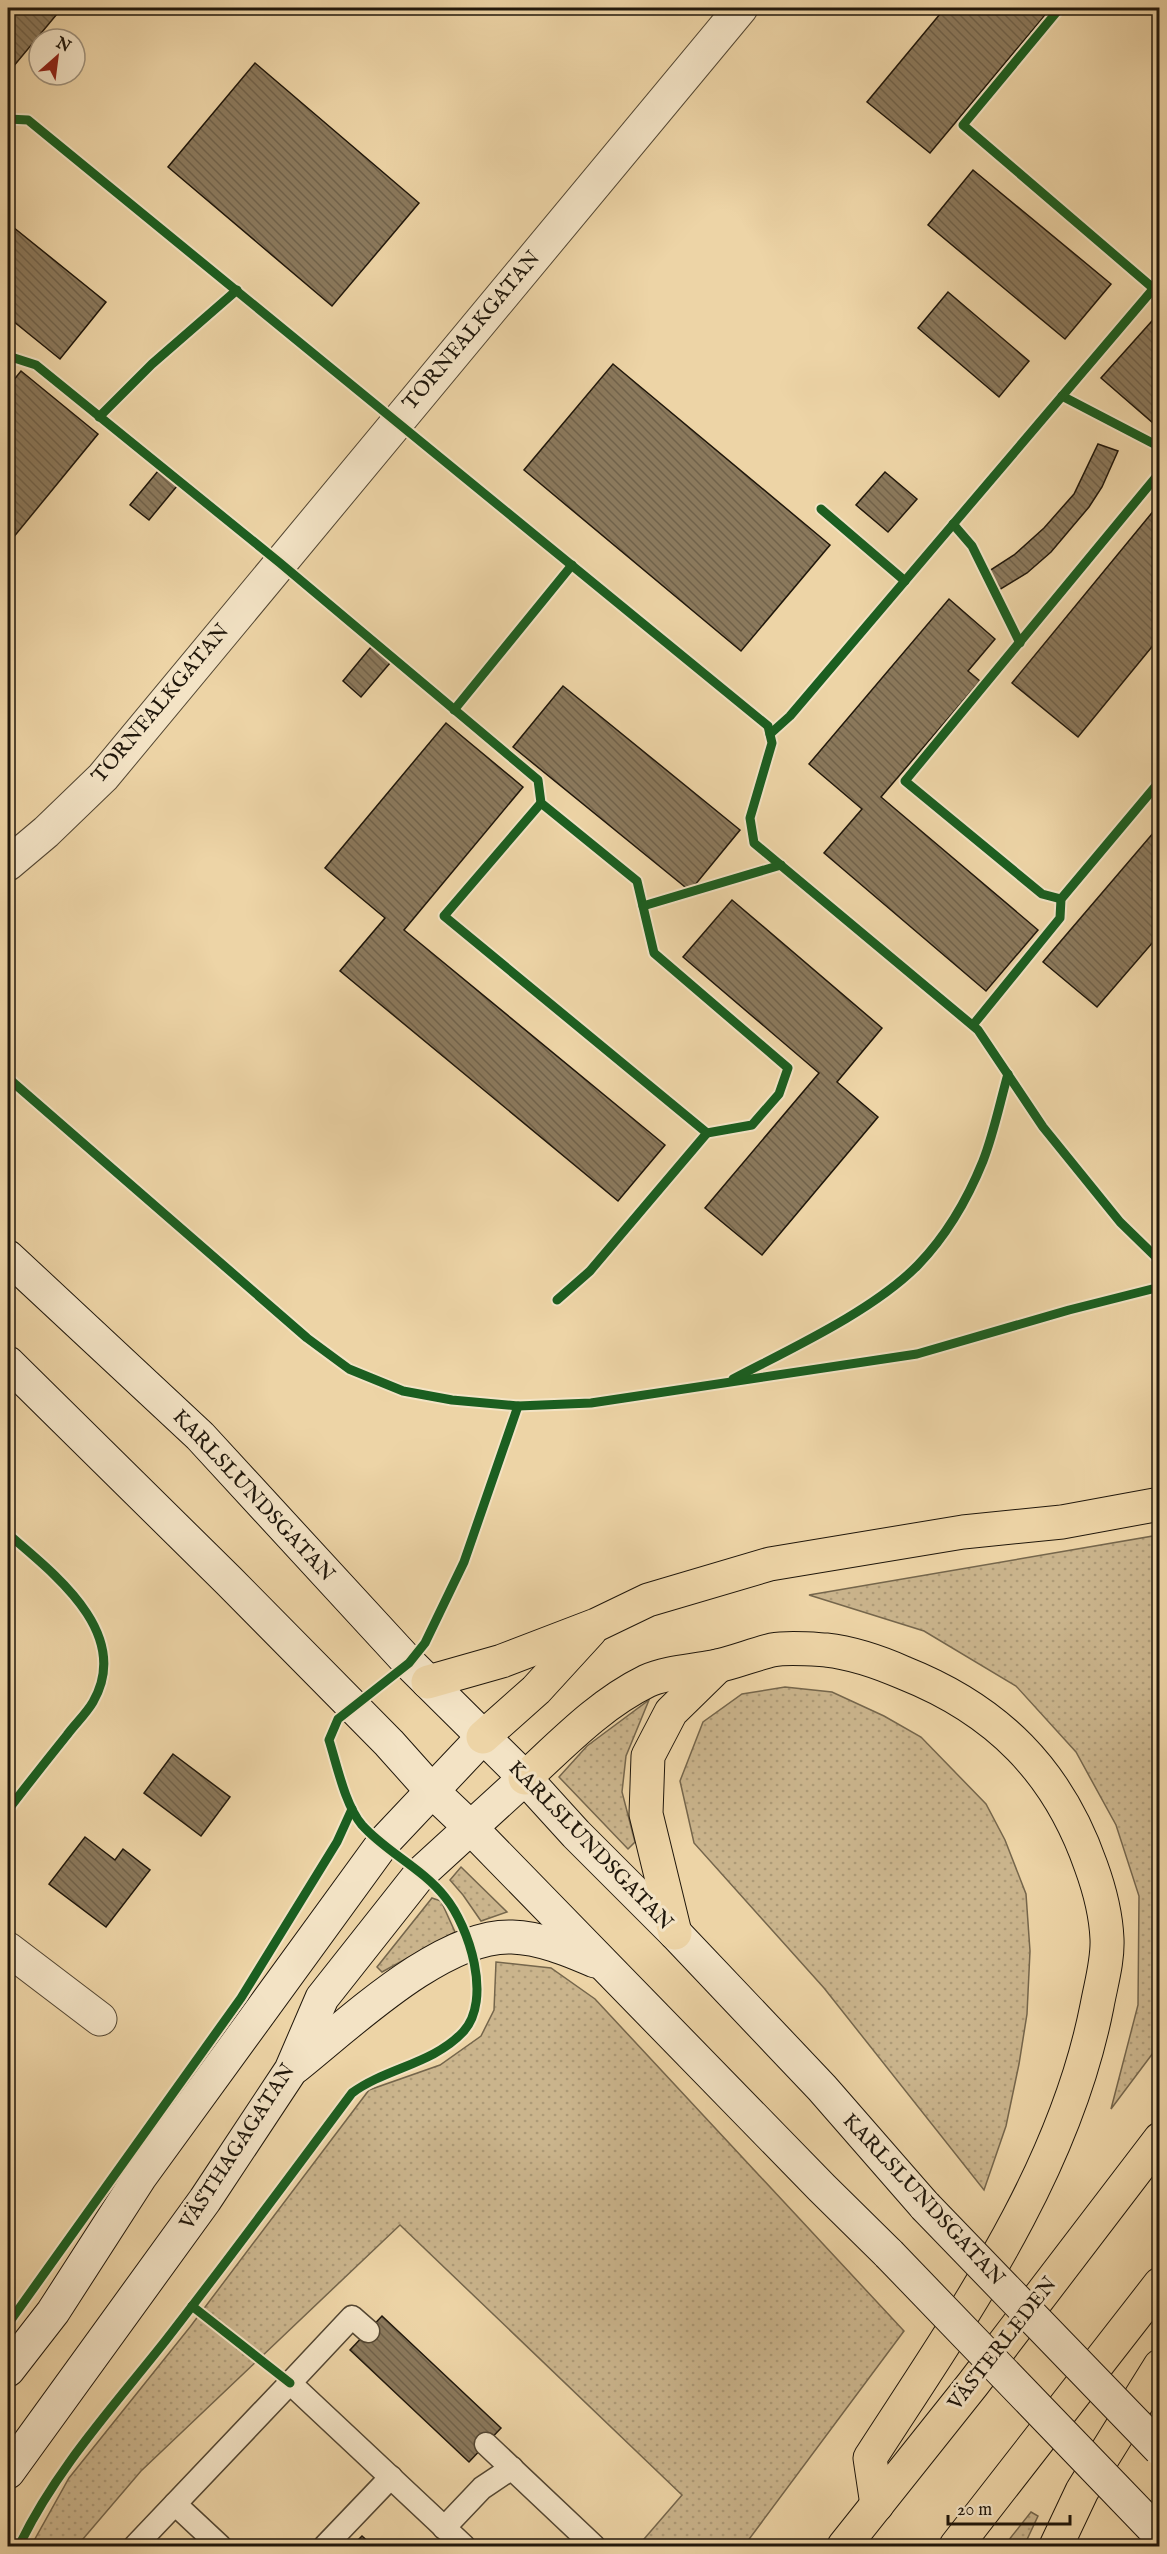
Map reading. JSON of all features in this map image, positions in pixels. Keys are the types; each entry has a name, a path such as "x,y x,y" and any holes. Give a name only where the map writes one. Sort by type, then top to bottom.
{"highway":[{"path":"428,1682 502,1661 596,1625 648,1600 770,1564 963,1532 1062,1522 1160,1504"},
{"path":"483,1737 536,1690 596,1625"},
{"path":"525,1778 600,1710 649,1679 718,1666 775,1650 828,1650 875,1660 958,1698 993,1723 1028,1754 1058,1794 1082,1838 1100,1894 1107,1938 1105,1964 1093,2025 1078,2080 1055,2144 1002,2248 870,2458 877,2505"},
{"path":"675,1933 646,1814 648,1756 671,1712 718,1666"},
{"name":"VÄSTERLEDEN","path":"844,2547 980,2375 1160,2139"},
{"path":"956,2547 1160,2284"},
{"path":"1056,2547 1082,2491 1160,2366"}],"main road":[{"name":"TORNFALKGATAN","path":"8,864 46,832 103,777 741,8"},
{"name":"KARLSLUNDSGATAN","path":"8,1257 200,1436 428,1682 525,1778 576,1834 675,1933 822,2088 925,2206 1160,2449"},
{"path":"8,1363 395,1749 431,1790 889,2254 1157,2532"},
{"path":"8,2370 52,2312 141,2177 383,1843 483,1737"},
{"name":"VÄSTHAGAGATAN","path":"8,2472 204,2200 291,2070 322,1998 420,1874 525,1778"},
{"path":"291,2070 392,1989 429,1964 479,1941 512,1936 541,1941 606,1966"},
{"path":"8,1949 100,2019"}],"lane":[{"path":"135,2547 352,2317 368,2331"},
{"path":"290,2382 464,2547"},
{"path":"486,2444 594,2547"},
{"path":"444,2528 482,2488 512,2468"},
{"path":"325,2547 391,2477"},
{"path":"175,2504 220,2547"}],"shaded area":[{"path":"1159,1535 1159,2045 1111,2109 1138,2005 1139,1896 1116,1825 1076,1752 1016,1686 924,1631 809,1595"},
{"path":"785,1687 832,1692 884,1716 921,1737 986,1804 1005,1840 1026,1894 1030,1951 1027,2014 1006,2126 984,2190 824,1988 694,1843 680,1781 703,1722 742,1694"},
{"path":"649,1700 626,1756 622,1792 635,1842 628,1849 559,1777 587,1746"},
{"path":"461,1867 507,1912 481,1921 450,1880"},
{"path":"432,1898 441,1901 455,1932 382,1972 377,1967"},
{"path":"496,1962 551,1968 595,1999 904,2331 744,2546 638,2546 682,2495 400,2225 141,2471 77,2546 31,2546 69,2478 190,2327 369,2090 440,2065 481,2036 494,2010"},
{"path":"1031,2512 1038,2516 1024,2546 1004,2546"}],"building":[{"path":"8,8 62,8 46,27 27,27 27,50 8,73"},
{"path":"945,8 1051,8 930,153 867,102"},
{"path":"255,63 419,203 332,306 168,167"},
{"path":"973,170 1111,284 1065,339 928,225"},
{"path":"8,223 106,302 60,359 8,317"},
{"path":"948,292 1029,361 999,397 918,328"},
{"path":"1160,312 1160,429 1101,378"},
{"path":"613,364 830,545 741,651 524,470"},
{"path":"21,371 98,434 8,544 8,387"},
{"path":"1098,444 1118,451 1102,487 1089,507 1051,552 1027,573 999,590 989,571 1014,555 1044,528 1074,494"},
{"path":"158,471 177,486 149,520 130,505"},
{"path":"885,472 917,499 888,532 856,505"},
{"path":"1160,503 1160,637 1078,737 1012,683"},
{"path":"949,599 995,639 968,671 980,681 881,797 1038,930 986,991 824,853 862,809 809,764"},
{"path":"371,647 390,663 361,697 343,681"},
{"path":"563,686 740,830 690,891 513,747"},
{"path":"446,723 523,787 404,930 665,1145 618,1201 340,971 385,918 325,868"},
{"path":"1160,825 1160,934 1097,1007 1043,962"},
{"path":"732,900 882,1028 837,1082 878,1117 762,1255 705,1208 819,1073 683,957"},
{"path":"173,1754 230,1797 201,1836 144,1793"},
{"path":"85,1837 115,1860 123,1849 150,1870 106,1927 49,1884"},
{"path":"382,2316 501,2428 469,2462 350,2350"},
{"path":"362,2536 373,2546 352,2546"}],"cycle path":[{"path":"1060,8 963,125 1153,288"},
{"path":"8,119 28,120 768,726 772,743 750,818 754,843 978,1030 1043,1127 1120,1222 1160,1261"},
{"path":"770,734 790,716 1160,281"},
{"path":"99,417 152,364 237,290"},
{"path":"8,356 36,365 280,563 538,780 541,803 637,881 654,953 788,1068 779,1094 752,1125 707,1133"},
{"path":"1062,396 1160,447"},
{"path":"1061,899 1042,894 905,781 1156,477 1160,469"},
{"path":"821,509 905,581"},
{"path":"953,524 972,546 1020,643"},
{"path":"454,710 572,565"},
{"path":"973,1025 1060,918 1061,899 1160,781"},
{"path":"541,803 444,916 707,1133 590,1271 557,1300"},
{"path":"643,906 781,865"},
{"path":"733,1379 855,1313 899,1282 928,1254 955,1216 977,1175 990,1140 1008,1074"},
{"path":"8,1078 307,1338 349,1369 403,1391 452,1400 518,1406 591,1403 917,1354 1069,1310 1160,1287"},
{"path":"19,2546 50,2491 68,2465 190,2310 352,2093 379,2077 438,2052 463,2032 472,2018 477,1983 474,1963 469,1944 454,1910 426,1877 382,1844 356,1817 346,1796 329,1740 338,1719 409,1663 425,1643 464,1562 518,1406"},
{"path":"8,1534 46,1567 82,1607 96,1629 103,1652 103,1677 93,1702 8,1810"},
{"path":"8,2324 241,1998 337,1842 352,1809"},
{"path":"192,2306 290,2383"}]}
